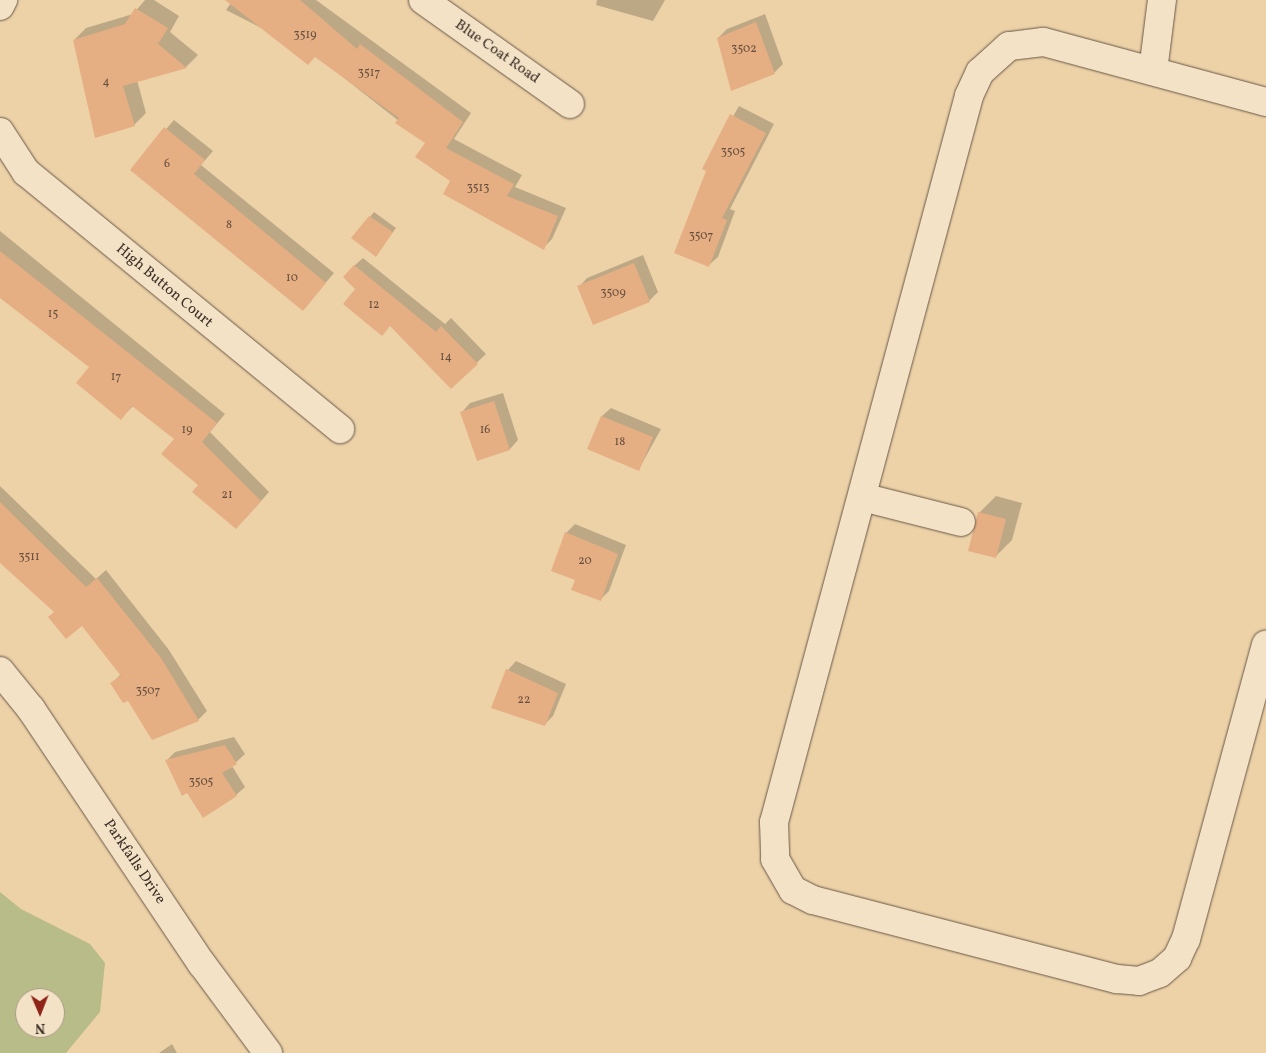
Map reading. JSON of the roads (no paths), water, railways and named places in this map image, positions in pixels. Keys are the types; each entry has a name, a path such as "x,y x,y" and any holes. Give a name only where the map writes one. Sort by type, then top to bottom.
{"street":[{"path":"0,6 3,0"},
{"name":"Blue Coat Road","path":"423,0 570,104"},
{"path":"1153,71 1162,0"},
{"path":"1266,102 1043,42 1009,46 980,72 969,96 771,839 788,882 813,900 1117,979 1139,980 1160,973 1177,958 1186,939 1266,644"},
{"name":"High Button Court","path":"0,132 26,172 340,429"},
{"path":"862,497 961,522"},
{"name":"Parkfalls Drive","path":"0,671 31,709 202,964 268,1053"}]}
